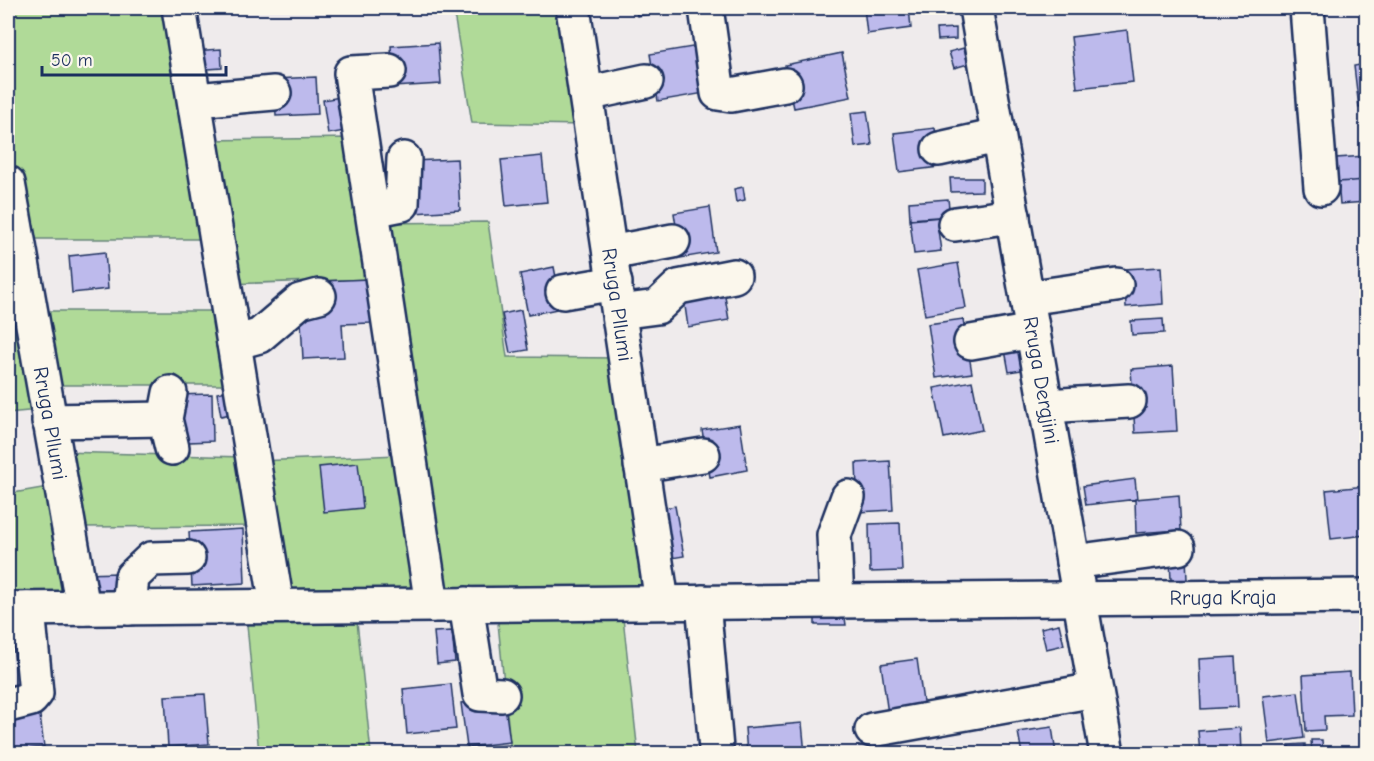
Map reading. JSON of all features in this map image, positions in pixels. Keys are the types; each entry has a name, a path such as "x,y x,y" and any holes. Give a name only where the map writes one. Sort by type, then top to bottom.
{"street":[{"path":"179,8 277,606"},
{"name":"Rruga Pllumi","path":"573,8 662,602"},
{"path":"706,8 718,93 731,95 785,85"},
{"name":"Rruga Dergjini","path":"976,8 1107,753"},
{"path":"1307,8 1321,188"},
{"path":"389,71 351,73 432,605"},
{"path":"586,94 646,81"},
{"path":"195,100 273,93"},
{"path":"939,149 984,140 998,132"},
{"path":"372,210 402,204 404,159"},
{"name":"Rruga Pllumi","path":"8,183 83,608"},
{"path":"955,224 1013,216"},
{"path":"563,292 614,283 673,241"},
{"path":"614,283 657,307 678,287 734,276"},
{"path":"1027,298 1116,285"},
{"path":"234,343 259,336 300,301 319,296"},
{"path":"971,342 1033,331"},
{"path":"1046,406 1129,401"},
{"path":"49,421 169,420"},
{"path":"641,465 703,454"},
{"path":"837,601 834,536 848,497"},
{"path":"1073,562 1178,548"},
{"path":"129,608 132,577 151,559 188,558"},
{"name":"Rruga Kraja","path":"1080,598 1366,596"},
{"path":"8,705 32,699 36,693 18,609 1080,598"},
{"path":"703,602 716,749"},
{"path":"466,604 480,694 502,695"},
{"path":"872,730 1095,690"}],"green space":[{"path":"8,8 171,8 206,239 24,239 8,138"},
{"path":"453,8 566,8 583,125 472,123"},
{"path":"350,138 373,279 229,284 207,140"},
{"path":"488,222 507,357 619,358 654,595 438,593 379,223"},
{"path":"8,251 38,410 8,413"},
{"path":"37,311 218,311 231,385 51,385"},
{"path":"62,452 243,457 254,526 77,527"},
{"path":"398,455 420,593 288,598 259,461"},
{"path":"53,486 71,587 63,597 8,598 8,494"},
{"path":"622,609 638,753 511,753 497,613"},
{"path":"356,612 371,753 259,753 246,614"}],"building":[{"path":"636,8 688,8 688,9 637,16"},
{"path":"864,8 909,8 911,28 867,34"},
{"path":"956,28 956,39 938,40 937,29"},
{"path":"1127,30 1133,82 1077,88 1071,37"},
{"path":"438,43 441,84 393,87 391,46"},
{"path":"698,46 705,93 658,101 650,54"},
{"path":"964,48 968,64 954,68 949,52"},
{"path":"221,49 222,68 194,70 193,51"},
{"path":"842,53 851,97 794,108 785,65"},
{"path":"1366,64 1366,107 1359,108 1354,66"},
{"path":"316,77 318,114 276,116 274,79"},
{"path":"340,97 345,131 328,134 323,100"},
{"path":"867,111 872,145 855,147 851,113"},
{"path":"935,128 939,167 899,172 894,133"},
{"path":"542,156 547,202 506,206 501,160"},
{"path":"1366,156 1366,180 1338,182 1336,158"},
{"path":"457,159 460,210 414,213 411,161"},
{"path":"950,178 982,178 982,191 951,192"},
{"path":"1366,180 1366,202 1340,204 1338,182"},
{"path":"743,187 745,200 736,202 734,189"},
{"path":"948,199 950,216 910,219 909,202"},
{"path":"710,207 716,252 681,258 674,213"},
{"path":"951,216 952,228 938,230 941,251 914,254 910,220"},
{"path":"105,252 108,289 72,293 69,256"},
{"path":"958,263 966,308 925,315 917,270"},
{"path":"554,267 562,308 528,315 520,274"},
{"path":"1161,267 1163,304 1126,307 1124,269"},
{"path":"369,279 371,323 342,324 344,357 303,359 300,302 322,281"},
{"path":"723,285 729,320 688,327 683,292"},
{"path":"521,310 528,350 510,353 502,314"},
{"path":"963,319 972,373 936,378 928,324"},
{"path":"1163,319 1164,333 1132,335 1131,321"},
{"path":"1024,346 1028,369 1009,372 1005,350"},
{"path":"1173,366 1177,431 1135,433 1131,369"},
{"path":"972,381 982,430 944,438 934,388"},
{"path":"231,390 235,413 221,416 217,393"},
{"path":"212,394 213,441 189,442 189,446 175,446 174,395"},
{"path":"740,424 747,470 710,477 702,430"},
{"path":"890,461 893,510 858,512 856,463"},
{"path":"358,463 363,508 324,512 319,467"},
{"path":"1135,479 1137,499 1086,505 1083,486"},
{"path":"1366,486 1366,535 1331,539 1326,490"},
{"path":"1179,495 1181,530 1136,533 1135,499"},
{"path":"675,506 684,556 666,559 658,509"},
{"path":"900,523 902,571 870,572 869,524"},
{"path":"243,529 245,583 192,586 189,532"},
{"path":"1170,557 1186,557 1187,580 1171,581"},
{"path":"119,573 119,597 87,598 83,574"},
{"path":"844,611 846,625 815,625 815,613"},
{"path":"19,623 21,645 8,647 8,624"},
{"path":"1059,624 1064,645 1046,649 1041,628"},
{"path":"452,631 455,662 437,664 434,632"},
{"path":"1235,657 1238,707 1201,709 1199,659"},
{"path":"917,659 924,709 888,714 881,664"},
{"path":"1350,672 1352,715 1324,716 1325,730 1306,731 1303,675"},
{"path":"451,684 456,729 407,734 403,689"},
{"path":"1298,692 1304,738 1269,743 1263,696"},
{"path":"205,694 209,744 168,747 165,696"},
{"path":"504,698 510,742 467,747 461,703"},
{"path":"39,708 44,747 8,751 8,711"},
{"path":"802,723 805,754 747,754 745,728"},
{"path":"1052,727 1056,754 1022,754 1018,732"},
{"path":"1240,728 1241,754 1200,754 1198,731"},
{"path":"1311,740 1322,740 1323,754 1312,754"},
{"path":"954,744 956,754 907,754 906,752"},
{"path":"1305,744 1305,754 1289,754 1289,745"},
{"path":"510,745 511,754 471,754 470,748"}]}
